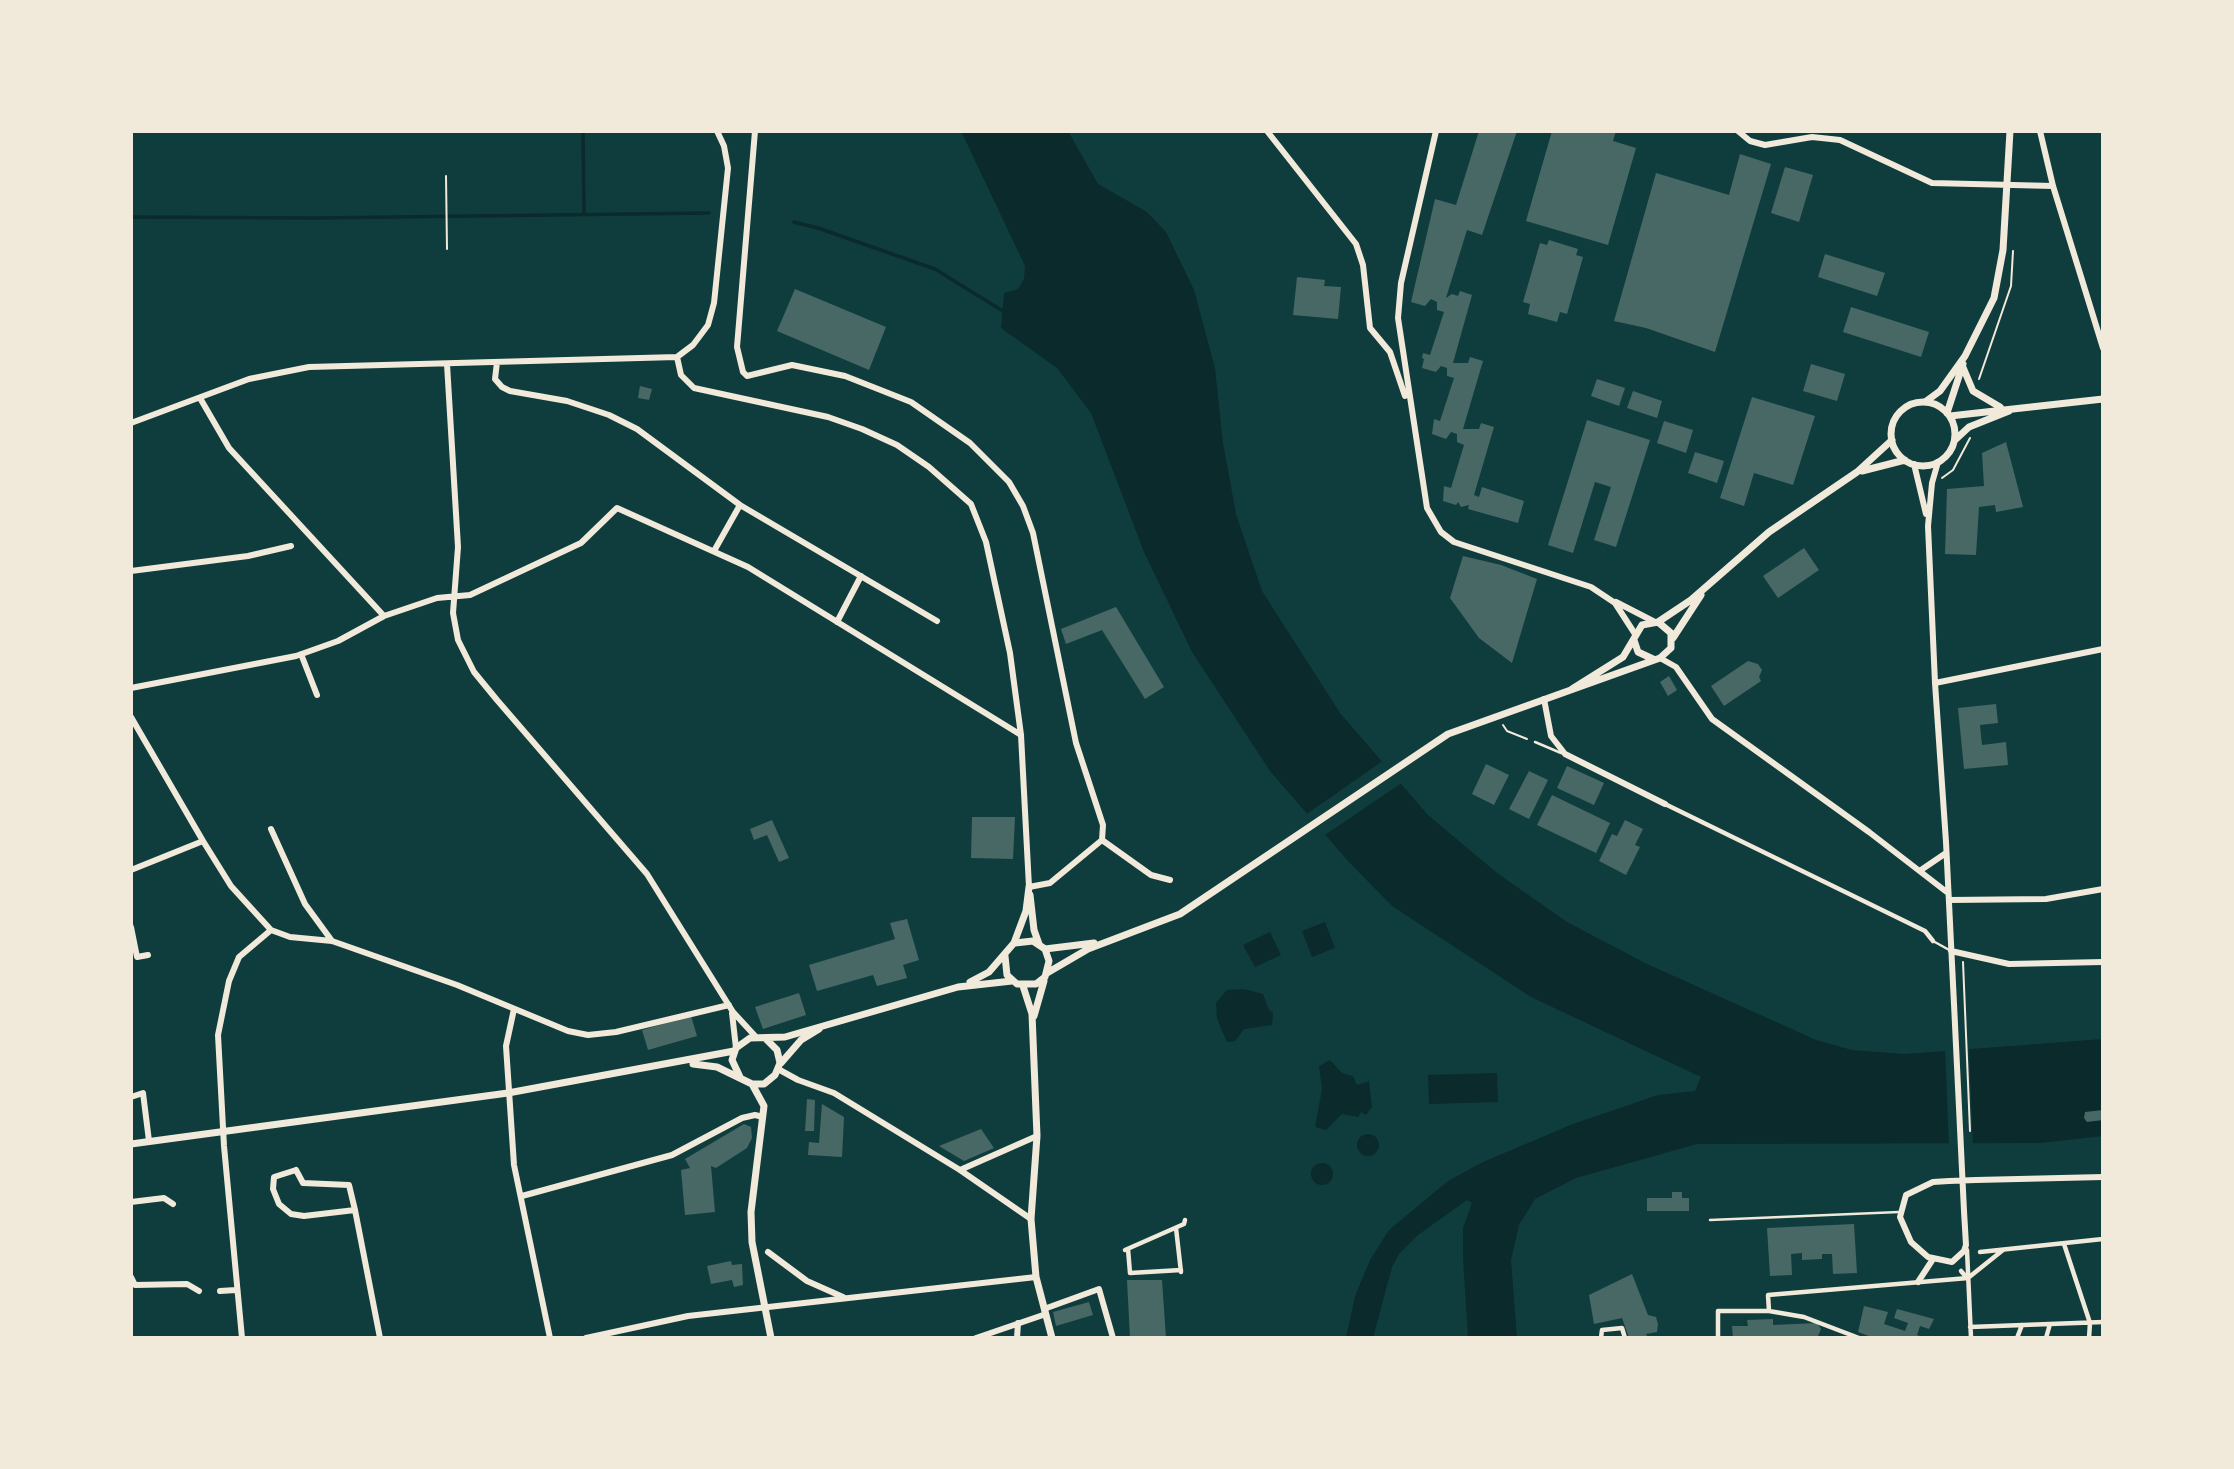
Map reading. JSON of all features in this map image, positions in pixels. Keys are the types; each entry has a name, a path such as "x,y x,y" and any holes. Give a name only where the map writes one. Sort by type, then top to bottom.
{"street":[{"path":"131,423 225,386 286,370 339,366 677,357 693,345 708,325 714,303 728,168 724,146 717,131"},
{"path":"755,131 752,194 737,347 739,363 747,376 792,365 845,376 911,402 970,443 1009,482 1023,506 1033,533 1076,743 1100,813 1102,840"},
{"path":"1267,131 1356,244 1363,265 1370,328 1390,352 1409,404"},
{"path":"131,1144 508,1093 735,1050 741,1042 785,1037 958,987 1012,981 1023,986 1035,984 1070,957 1180,914 1448,734 1656,659 1671,648 1672,638 1668,628 1577,581 1454,542 1441,532 1425,500 1409,404 1398,312 1401,283 1436,131"},
{"path":"1738,131 1750,141 1765,145 1812,137 1840,140 1932,183 2053,186"},
{"path":"1905,460 1892,440 1892,426 1901,411 1916,403 1925,402 1940,391 1964,360 1987,316 2000,278 2010,131"},
{"path":"2040,131 2053,186 2103,348"},
{"path":"677,357 681,375 694,388 828,417 862,429 897,445 929,467 971,504 986,542 1005,629 1021,735 1029,887 1034,930 1049,961 1032,1025"},
{"path":"1964,360 1973,391 1990,404 2004,408 2103,399"},
{"path":"1955,440 1948,415 1964,360"},
{"path":"496,362 495,379 502,387 510,391 568,401 628,424 666,447 740,505 937,621"},
{"path":"447,364 458,547 453,613 458,640 474,672 647,874 743,1026 777,1050 779,1066 798,1080 834,1093 960,1170 1031,1219"},
{"path":"200,398 229,448 384,616"},
{"path":"1925,402 1948,415 2004,408"},
{"path":"1971,1338 1928,526 1932,483 1938,462 1969,427 2013,409"},
{"path":"1572,689 1623,657 1642,625 1676,612 1769,532 1857,472 1892,440"},
{"path":"1857,472 1895,460 1914,464 1938,462"},
{"path":"1914,464 1928,526"},
{"path":"714,551 740,505"},
{"path":"131,688 302,654 338,641 384,616 454,595 470,595 581,543 614,509 627,511 748,568 1021,735"},
{"path":"131,571 248,556 291,546"},
{"path":"837,622 861,576"},
{"path":"1672,638 1710,581"},
{"path":"1605,596 1621,611 1642,656 1676,667 1712,719 1921,870 1948,897 2046,899 2103,889"},
{"path":"1935,683 2103,649"},
{"path":"302,654 317,695"},
{"path":"1544,699 1551,736 1556,746 1565,754 1925,931 1933,941"},
{"path":"131,717 231,886 271,930 290,937 332,941 587,1035 616,1032 729,1005"},
{"path":"271,829 304,904 332,941"},
{"path":"1102,840 1151,875 1170,880"},
{"path":"1029,887 1050,883 1102,840"},
{"path":"131,870 203,841"},
{"path":"1921,870 1946,853"},
{"path":"958,987 989,972 1014,943 1026,911 1029,887"},
{"path":"131,927 137,957 148,955"},
{"path":"242,1338 223,1133 218,1035 229,981 240,957 271,930"},
{"path":"1014,943 1027,940 1042,946 1108,940"},
{"path":"1951,951 2009,964 2103,962"},
{"path":"1005,954 1004,969 1012,981"},
{"path":"1023,986 1032,1025 1037,1136 1031,1219 1036,1277 1052,1338"},
{"path":"729,1005 734,1017 734,1066 740,1077"},
{"path":"514,1009 506,1046 514,1165 550,1338"},
{"path":"752,1084 764,1084 801,1040 828,1024"},
{"path":"664,1065 702,1064 727,1070 752,1084 763,1103 751,1222 752,1242 771,1338"},
{"path":"131,1097 143,1093 149,1141"},
{"path":"522,1196 672,1155 742,1118 755,1115 763,1117"},
{"path":"960,1170 1037,1136"},
{"path":"355,1210 304,1216 291,1214 279,1204 273,1189 274,1177 296,1170 303,1183 349,1185 355,1210 380,1338"},
{"path":"1966,1245 1956,1261 1948,1263 1933,1259 1911,1242 1904,1231 1899,1212 1910,1192 1933,1182 2103,1177"},
{"path":"131,1202 164,1198 173,1204"},
{"path":"1177,1228 1181,1272 1130,1273 1127,1250 1177,1228 1184,1224 1185,1220"},
{"path":"1980,1252 2103,1239"},
{"path":"2064,1244 2090,1322 2090,1338"},
{"path":"1769,1311 1768,1295 1968,1279 2004,1250"},
{"path":"768,1252 807,1281 845,1298"},
{"path":"1918,1282 1933,1259"},
{"path":"1961,1271 1968,1279"},
{"path":"131,1277 135,1285 187,1284 199,1291"},
{"path":"586,1338 688,1316 1036,1277"},
{"path":"976,1338 1100,1289 1113,1338"},
{"path":"220,1291 236,1290"},
{"path":"1718,1338 1718,1311 1769,1311 1814,1320 1859,1338"},
{"path":"1970,1327 2103,1322"},
{"path":"1017,1338 1018,1323"},
{"path":"2046,1338 2050,1324"},
{"path":"2017,1338 2022,1325"},
{"path":"1601,1338 1602,1330 1622,1328 1625,1338"}],"lane":[{"path":"1535,741 1565,754"},
{"path":"1933,941 1951,951"},
{"path":"1710,1220 1899,1212"}],"path":[{"path":"446,176 447,249"},
{"path":"1980,379 2011,286"},
{"path":"1936,482 1953,470 1970,440"},
{"path":"1503,725 1507,731 1525,738"},
{"path":"1963,954 1970,1135"}],"water":[{"path":"961,131 1068,131 1098,184 1147,212 1166,232 1194,290 1215,368 1223,443 1236,514 1262,591 1340,713 1428,815 1497,873 1567,922 1645,963 1816,1040 1852,1050 1905,1054 2103,1039 2103,1136 2040,1143 1697,1144 1576,1178 1535,1199 1519,1225 1511,1260 1517,1338 1468,1338 1463,1228 1472,1203 1467,1200 1418,1235 1399,1254 1392,1267 1373,1338 1346,1338 1355,1296 1370,1260 1389,1230 1448,1181 1483,1162 1573,1124 1658,1095 1695,1091 1701,1077 1531,997 1392,906 1348,861 1270,771 1192,652 1144,552 1091,413 1057,368 1001,328 1004,293 1018,289 1024,279 1025,266"},
{"path":"1325,922 1335,948 1312,957 1302,931"},
{"path":"1270,932 1281,955 1255,967 1243,945"},
{"path":"1244,989 1263,994 1269,1010 1273,1013 1272,1025 1244,1029 1235,1041 1227,1042 1217,1019 1216,1003 1227,990"},
{"path":"1330,1060 1342,1073 1353,1076 1357,1085 1369,1081 1372,1107 1366,1115 1361,1112 1358,1117 1342,1114 1326,1130 1315,1127 1322,1089 1319,1066"},
{"path":"1497,1073 1498,1102 1429,1104 1428,1075"},
{"path":"1364,1134 1372,1134 1379,1141 1379,1149 1372,1156 1364,1156 1357,1149 1357,1141"},
{"path":"1318,1163 1326,1163 1333,1170 1333,1178 1326,1185 1318,1185 1311,1178 1311,1170"}],"pier":[{"path":"1384,760 1403,782 1322,837 1304,816"},
{"path":"1969,1048 1973,1147 1949,1147 1945,1049"}],"building":[{"path":"1479,131 1517,131 1482,235 1467,230 1446,298 1452,294 1458,296 1460,291 1472,295 1453,363 1468,363 1470,357 1483,361 1463,429 1479,429 1481,423 1494,427 1474,495 1479,497 1482,487 1524,501 1518,523 1468,509 1469,505 1461,507 1458,502 1456,505 1443,501 1444,486 1451,488 1464,445 1457,442 1457,434 1451,432 1446,439 1432,434 1434,419 1440,421 1454,378 1447,376 1447,368 1441,366 1436,372 1422,368 1422,358 1423,353 1430,355 1444,312 1437,310 1437,302 1431,299 1425,306 1411,302 1435,199 1456,205"},
{"path":"1552,131 1616,131 1613,141 1636,148 1608,245 1526,221"},
{"path":"1740,154 1771,164 1715,352 1646,328 1614,321 1656,173 1729,195"},
{"path":"1785,167 1813,175 1799,222 1771,213"},
{"path":"1549,240 1578,249 1576,255 1583,257 1567,314 1560,312 1557,322 1528,314 1530,304 1523,302 1540,243 1547,245"},
{"path":"1825,254 1885,273 1877,296 1818,277"},
{"path":"1297,277 1325,280 1324,286 1341,287 1338,319 1293,315"},
{"path":"795,289 886,327 869,370 777,331"},
{"path":"1851,307 1929,332 1921,357 1843,332"},
{"path":"1811,364 1845,374 1837,401 1803,391"},
{"path":"1597,379 1625,388 1619,406 1591,396"},
{"path":"640,386 652,389 649,400 638,398"},
{"path":"1633,391 1662,401 1657,418 1627,408"},
{"path":"1752,397 1815,416 1793,485 1754,473 1744,506 1720,498"},
{"path":"1587,420 1650,440 1616,547 1594,540 1611,487 1595,482 1573,553 1548,545"},
{"path":"1664,421 1693,430 1686,453 1657,443"},
{"path":"2006,442 2023,507 1996,512 1995,505 1979,507 1976,555 1945,554 1947,489 1984,486 1982,453"},
{"path":"1695,452 1724,461 1717,483 1688,473"},
{"path":"1804,548 1819,570 1778,598 1763,576"},
{"path":"1463,556 1501,565 1537,579 1512,663 1479,638 1450,598"},
{"path":"1116,607 1164,687 1145,699 1102,630 1066,644 1061,629"},
{"path":"1748,661 1758,664 1762,670 1759,677 1761,681 1724,706 1711,686"},
{"path":"1669,676 1677,690 1668,696 1660,682"},
{"path":"1996,704 1998,723 1980,725 1982,745 2006,742 2008,765 1964,769 1958,708"},
{"path":"1486,764 1509,775 1494,805 1472,794"},
{"path":"1567,766 1604,783 1594,805 1557,788"},
{"path":"1529,771 1548,780 1529,819 1509,809"},
{"path":"1552,795 1610,823 1596,853 1537,825"},
{"path":"972,817 1015,817 1013,859 971,858"},
{"path":"772,820 789,858 779,862 767,835 754,840 750,829"},
{"path":"1625,820 1643,829 1635,845 1640,847 1626,875 1599,861 1612,834 1617,836"},
{"path":"907,919 919,960 903,965 907,978 877,986 873,975 817,991 809,965 895,939 890,923"},
{"path":"799,993 806,1015 763,1029 755,1007"},
{"path":"691,1016 697,1036 648,1050 642,1030"},
{"path":"807,1099 815,1100 814,1131 805,1131"},
{"path":"822,1104 844,1117 842,1157 808,1155 809,1142 819,1143"},
{"path":"2103,1110 2103,1120 2087,1122 2084,1118 2085,1112"},
{"path":"744,1124 751,1127 752,1138 747,1148 716,1168 711,1166 715,1212 685,1215 681,1170 690,1168 685,1159"},
{"path":"981,1129 994,1148 964,1161 939,1146"},
{"path":"1672,1192 1682,1192 1682,1198 1689,1198 1689,1211 1647,1211 1647,1198 1672,1198"},
{"path":"1854,1224 1857,1273 1833,1274 1832,1254 1822,1254 1822,1259 1802,1260 1802,1253 1791,1254 1792,1275 1770,1276 1767,1228"},
{"path":"731,1261 732,1265 742,1264 743,1285 734,1287 732,1280 711,1284 707,1266"},
{"path":"1632,1274 1648,1315 1656,1317 1658,1324 1657,1332 1646,1334 1648,1338 1629,1338 1622,1318 1594,1324 1589,1295"},
{"path":"1127,1280 1162,1280 1166,1338 1130,1338"},
{"path":"1089,1302 1093,1315 1056,1326 1053,1312"},
{"path":"1864,1306 1888,1312 1884,1324 1905,1331 1908,1323 1894,1318 1897,1309 1934,1319 1929,1329 1920,1326 1917,1335 1925,1338 1874,1338 1858,1332"},
{"path":"1773,1319 1773,1325 1817,1323 1821,1329 1818,1336 1822,1338 1733,1338 1732,1326 1748,1326 1747,1320"}],"waterway":[{"path":"583,131 584,214"},
{"path":"131,217 316,218 709,213"},
{"path":"794,222 935,269 1006,313"}]}
